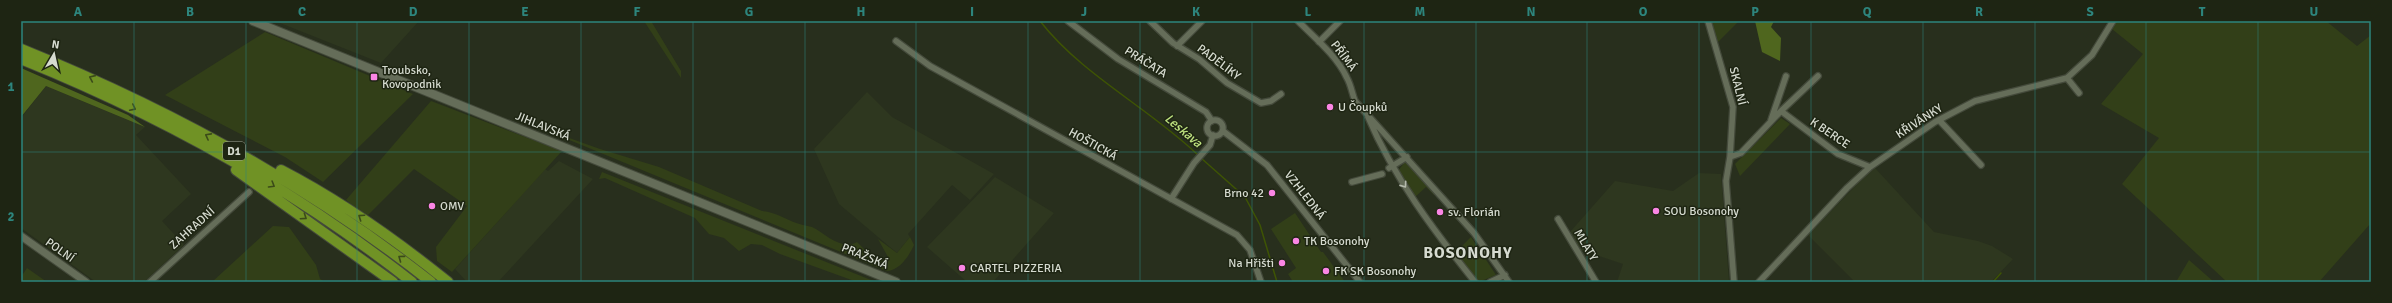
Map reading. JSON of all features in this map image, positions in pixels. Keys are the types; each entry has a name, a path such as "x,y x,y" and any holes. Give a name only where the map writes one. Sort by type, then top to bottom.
{"highway":[{"name":"D1","path":"21,48 124,92 234,151 307,193 359,228 431,282"},
{"name":"D1","path":"21,58 122,102 204,146 293,198 412,282"},
{"path":"204,146 393,282"},
{"path":"234,151 276,167 325,193 367,221 448,282"}],"main road":[{"name":"JIHLAVSKÁ","path":"253,21 825,253"},
{"name":"PRAŽSKÁ","path":"825,253 896,282"}],"street":[{"name":"PRÁČATA","path":"1068,21 1118,59 1206,112 1212,121"},
{"name":"PADĚLÍKY","path":"1150,21 1177,46 1199,59 1227,83 1261,103 1272,101 1281,94"},
{"path":"1177,46 1202,21"},
{"name":"PŘÍMÁ","path":"1298,21 1342,68 1348,79 1350,89 1356,101 1366,113"},
{"path":"1319,42 1340,21"},
{"name":"SKALNÍ","path":"1708,21 1733,107 1730,157 1726,181 1734,282"},
{"name":"KŘIVÁNKY","path":"1759,282 1847,188 1870,167 1939,120 1975,101 2067,78 2092,54 2113,21"},
{"name":"HOŠTICKÁ","path":"896,41 925,64 1237,235 1244,242 1254,260 1261,282"},
{"path":"1770,122 1786,76"},
{"path":"1730,157 1741,153 1780,111 1818,76"},
{"path":"2067,78 2079,93"},
{"name":"K BERCE","path":"1780,111 1838,154 1870,167"},
{"path":"1366,113 1407,157 1483,244 1509,282"},
{"path":"1366,113 1391,168 1432,230 1476,282"},
{"path":"1939,120 1981,165"},
{"path":"1212,121 1221,122 1223,131 1219,135 1213,136 1208,128 1212,121"},
{"name":"VZHLEDNÁ","path":"1223,131 1267,165 1360,282"},
{"path":"1171,199 1210,145 1213,136"},
{"path":"1391,168 1407,157"},
{"path":"1352,182 1382,174"},
{"name":"ZAHRADNÍ","path":"150,282 248,192"},
{"name":"MLATY","path":"1558,219 1596,282"},
{"name":"POLNÍ","path":"21,236 86,282"},
{"path":"1490,282 1505,275"}],"shaded area":[{"path":"275,21 419,21 381,63"},
{"path":"644,21 651,21 681,71 681,78"},
{"path":"1710,21 1739,21 1718,42"},
{"path":"2110,21 2326,21 2357,46 2371,35 2371,223 2319,282 2227,282 2122,184 2159,138 2101,104 2143,54 2107,25"},
{"path":"265,32 413,94 323,182 285,157 165,95"},
{"path":"46,86 145,127 136,135 191,194 162,221 184,245 144,282 96,282 21,228 21,118"},
{"path":"867,92 892,117 994,174 970,200 952,185 908,234 910,237 897,253 839,204 814,149"},
{"path":"431,101 562,151 452,272 437,261 436,247 467,206 414,169 366,217 346,200"},
{"path":"1781,118 1790,124 1740,176 1735,164"},
{"path":"533,125 600,149 659,167 762,211 773,213 798,224 812,227 839,243 851,244 857,242 869,254 883,260 888,257 878,239 897,253 910,237 914,245 910,254 900,265 887,271"},
{"path":"559,161 593,179 498,282 467,282 455,269 545,169 548,171"},
{"path":"1404,163 1408,163 1436,194 1434,195 1426,187 1415,197 1398,171"},
{"path":"1875,168 1934,232 1978,241 1992,246 2013,259 1991,282 1855,282 1808,235 1865,176"},
{"path":"602,172 876,282 857,282 780,254 762,245 751,244 739,251 724,238 709,234 695,218 605,178 599,179"},
{"name":"SOU Bosonohy","path":"1699,173 1721,174 1729,282 1617,282 1623,264 1581,250 1570,232 1615,181 1673,191"},
{"path":"995,177 1054,213 993,282 967,282 927,247"},
{"path":"1295,213 1321,252 1323,252 1345,282 1293,282 1288,274 1296,268 1271,229"},
{"path":"273,226 289,227 316,265 320,279 325,282 212,282"},
{"path":"1471,237 1496,275 1479,282 1455,253"},
{"path":"2189,260 2214,282 2176,282"},
{"path":"27,268 47,282 21,282 21,277"}],"green space":[{"path":"1755,21 1774,21 1771,27 1781,38 1780,61 1762,52"},
{"path":"21,68 128,115 145,127 46,86 21,117"}],"waterway":[{"name":"Leskava","path":"1040,21 1057,40 1096,75 1159,122 1198,155"},
{"name":"Leskava","path":"1201,158 1245,197 1260,225 1277,282"},
{"path":"1993,282 2001,273"}],"place":[{"name":"Troubsko, Kovopodnik","path":"374,77"},
{"name":"U Čoupků","path":"1330,107"},
{"name":"Brno 42","path":"1272,193"},
{"name":"OMV","path":"432,206"},
{"name":"SOU Bosonohy","path":"1656,211"},
{"name":"sv. Florián","path":"1440,212"},
{"name":"TK Bosonohy","path":"1296,241"},
{"name":"Na Hřišti","path":"1282,263"},
{"name":"CARTEL PIZZERIA","path":"962,268"},
{"name":"FK SK Bosonohy","path":"1326,271"}],"district":[{"name":"BOSONOHY","path":"1468,252"}]}
